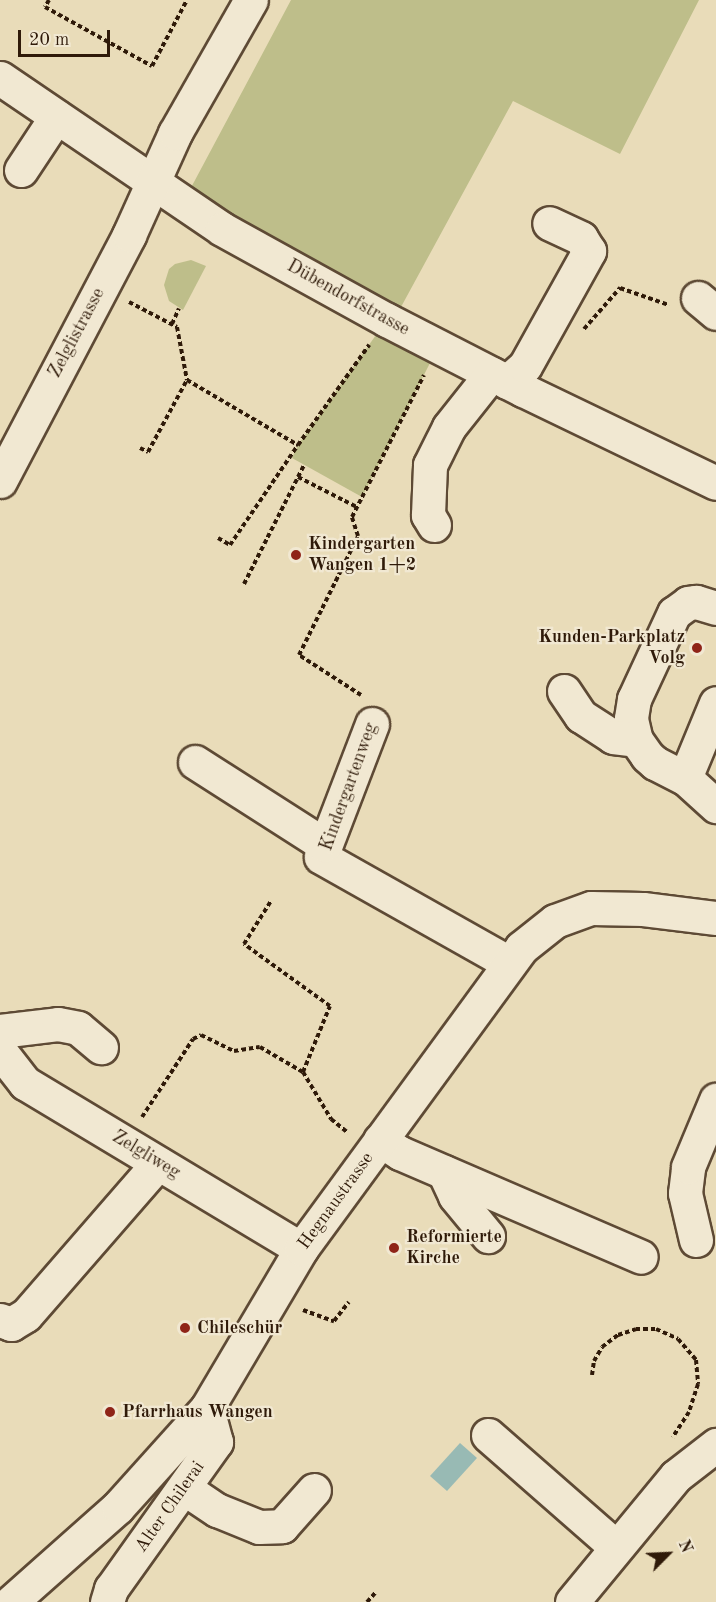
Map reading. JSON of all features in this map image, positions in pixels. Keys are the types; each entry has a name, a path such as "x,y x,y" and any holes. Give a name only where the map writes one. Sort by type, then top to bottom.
{"street":[{"name":"Zelglistrasse","path":"2,473 153,184 175,133 251,0"},
{"name":"Dübendorfstrasse","path":"0,78 222,229 432,359 499,378 716,483"},
{"path":"21,170 56,117"},
{"path":"434,525 428,515 430,465 449,427 499,378 525,366 589,251 581,238 549,223"},
{"path":"712,596 688,603 668,620 634,699 631,718 636,740 655,763 685,778 716,806"},
{"path":"564,691 581,716 613,737 636,740"},
{"path":"685,778 716,703"},
{"name":"Kindergartenweg","path":"372,724 321,857 509,963"},
{"path":"195,762 326,845"},
{"name":"Hegnaustrasse","path":"11,1602 118,1507 207,1408 365,1137 534,935 555,921 591,908 643,909 716,918"},
{"path":"0,1031 58,1024 78,1028 101,1047"},
{"name":"Zelgliweg","path":"0,1051 25,1083 301,1249"},
{"path":"696,1240 685,1192 688,1167 716,1100"},
{"path":"365,1137 641,1257"},
{"path":"0,1320 11,1324 26,1315 158,1163"},
{"path":"444,1172 455,1196 488,1236"},
{"name":"Alter Chilerai","path":"107,1602 111,1590 216,1442 207,1408"},
{"path":"488,1435 616,1547"},
{"path":"572,1602 676,1476 716,1445"},
{"path":"184,1488 217,1510 259,1527 282,1527 314,1490"}],"path":[{"path":"47,1 45,7 152,66 188,0"},
{"path":"582,332 620,288 696,306"},
{"path":"126,300 177,327 187,380 148,452 141,448"},
{"path":"172,324 179,308"},
{"path":"219,538 230,545 370,344"},
{"name":"Kindergartenweg","path":"372,724 379,706 299,655 358,536 352,517 432,359"},
{"path":"187,380 298,445"},
{"path":"244,584 304,465"},
{"path":"298,477 357,507"},
{"path":"271,901 244,944 330,1006 303,1072"},
{"path":"125,1143 193,1039 201,1035 234,1051 260,1047 303,1072 331,1119 365,1137"},
{"path":"299,1309 334,1321 350,1302"},
{"path":"592,1375 594,1361 602,1347 618,1335 636,1329 656,1329 678,1339 696,1360 698,1384 689,1412 669,1446"},
{"path":"367,1602 375,1593"}],"green space":[{"path":"291,0 699,0 620,154 513,101 401,307 186,197"},
{"path":"191,260 206,266 183,310 169,301 164,285 169,269 175,264"},
{"path":"376,335 430,363 362,497 292,458 298,445"}],"water":[{"path":"460,1443 477,1458 447,1491 430,1476"}],"place":[{"name":"Kindergarten Wangen 1+2","path":"296,555"},
{"name":"Kunden-Parkplatz Volg","path":"697,648"},
{"name":"Reformierte Kirche","path":"394,1248"},
{"name":"Chileschür","path":"185,1328"},
{"name":"Pfarrhaus Wangen","path":"110,1412"}]}
